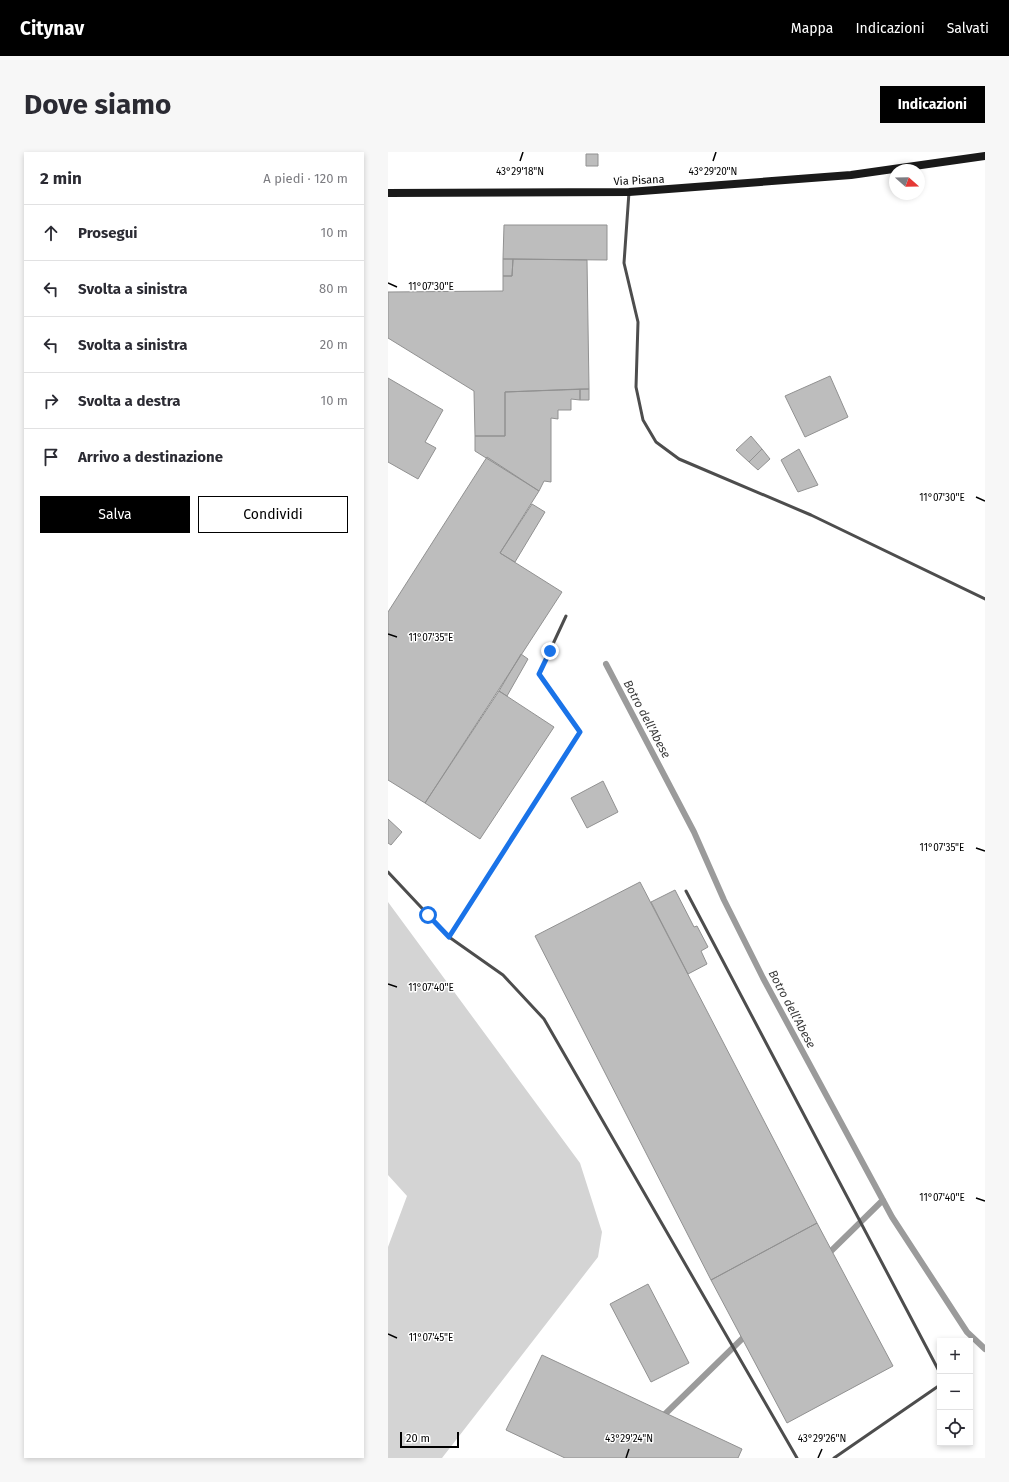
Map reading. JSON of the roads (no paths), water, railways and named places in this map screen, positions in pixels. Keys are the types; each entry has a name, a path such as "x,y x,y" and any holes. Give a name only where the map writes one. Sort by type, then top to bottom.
{"street":[{"name":"Via Pisana","path":"388,192 629,192 851,175 985,156"}],"lane":[{"path":"629,192 624,263 638,322 636,387 643,420 656,442 679,459 811,515 985,599"},
{"path":"449,937 580,732 539,674 566,616"},
{"path":"388,872 449,937 503,975 544,1019 797,1458"},
{"path":"686,891 937,1367"},
{"path":"834,1458 937,1387"}],"waterway":[{"name":"Botro dell'Abese","path":"606,664 694,832 724,900 763,978 892,1217 967,1332 985,1349"},
{"path":"827,1255 883,1200"},
{"path":"661,1418 748,1333"}]}
